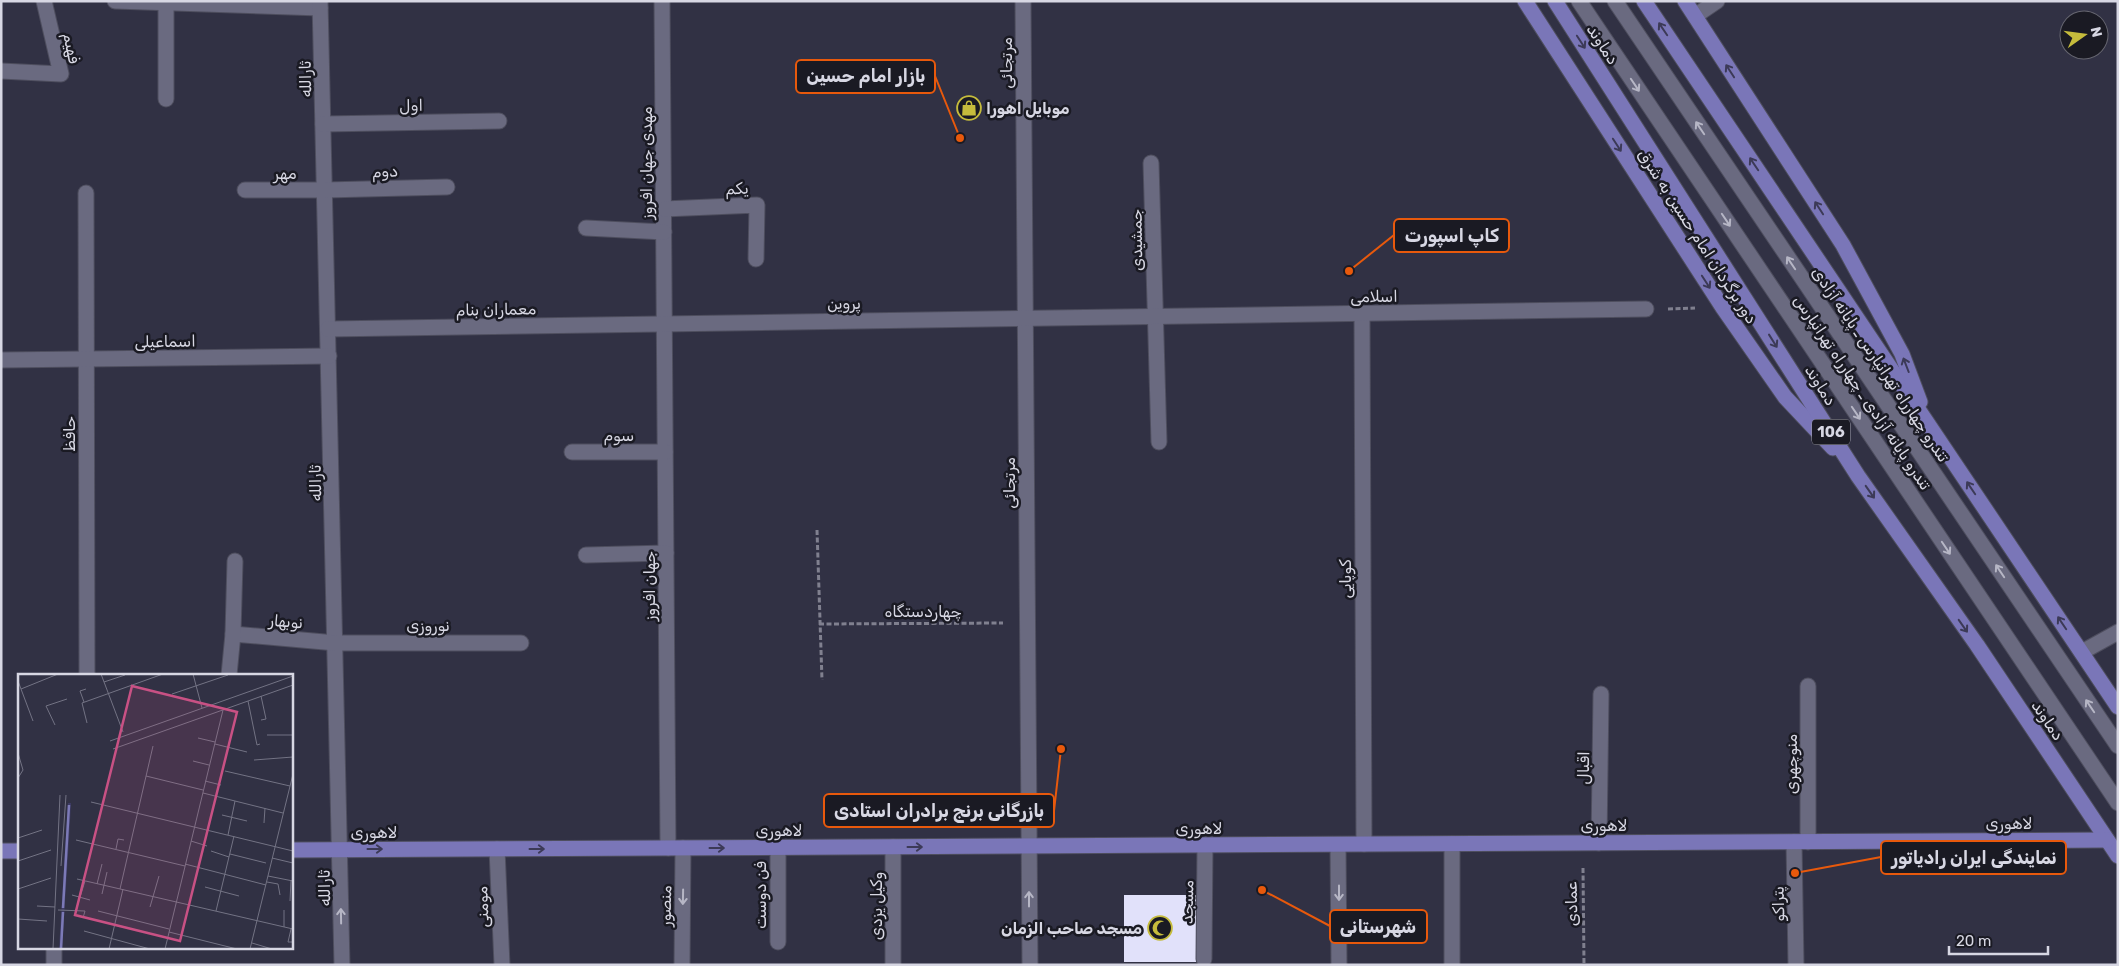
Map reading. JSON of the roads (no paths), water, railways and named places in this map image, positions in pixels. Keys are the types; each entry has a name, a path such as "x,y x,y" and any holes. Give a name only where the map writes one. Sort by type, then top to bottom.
{"main road":[{"name":"دور برگردان امام حسین به شرق","path":"1525,1 1723,308 1785,397 1858,476"},
{"name":"دماوند","path":"1555,1 1858,476 1977,645 2118,856"},
{"path":"1644,1 2118,707"},
{"path":"1685,1 1843,245 1902,354 1929,427"},
{"name":"لاهوری","path":"292,850 2108,840"},
{"path":"1,851 18,851"}],"street":[{"name":"فهیم","path":"1,71 61,74 44,1"},
{"path":"115,1 320,5"},
{"name":"مهدی جهان افروز","path":"662,1 664,324"},
{"name":"مرتجائی","path":"1023,1 1030,965"},
{"name":"تندرو پایانه آزادی ـ چهارراه تهرانپارس","path":"1579,1 2118,803"},
{"name":"تندرو چهارراه تهرانپارس ـ پایانه آزادی","path":"1615,1 2118,746"},
{"path":"1695,16 1717,1"},
{"path":"166,2 166,98"},
{"name":"ثارالله","path":"320,5 342,965"},
{"name":"اول","path":"323,124 499,120"},
{"name":"جمشیدی","path":"1152,163 1159,442"},
{"name":"دوم","path":"325,190 447,187"},
{"name":"مهر","path":"245,190 325,190"},
{"name":"حافظ","path":"86,193 86,674"},
{"name":"یکم","path":"664,209 757,205 756,259"},
{"path":"586,228 664,232"},
{"name":"اسلامی","path":"1025,318 1646,309"},
{"name":"کوپایی","path":"1362,314 1364,844"},
{"name":"پروین","path":"664,324 1025,318"},
{"name":"معماران بنام","path":"328,329 664,324"},
{"name":"جهان افروز","path":"664,324 668,848"},
{"name":"اسماعیلی","path":"1,360 329,356"},
{"name":"سوم","path":"572,452 665,452"},
{"path":"586,555 666,552"},
{"path":"229,674 233,634 235,561"},
{"path":"2082,652 2118,632"},
{"name":"نوبهار","path":"233,634 336,643"},
{"name":"نوروزی","path":"336,643 521,642"},
{"name":"منوچهری","path":"1801,842 1808,686"},
{"name":"اقبال","path":"1599,843 1601,694"},
{"name":"پتراکو","path":"1796,965 1801,842"},
{"path":"1452,844 1452,965"},
{"name":"مسجد","path":"1204,959 1205,845"},
{"path":"1338,845 1339,965"},
{"name":"وکیل یزدی","path":"893,847 893,965"},
{"name":"منصور","path":"682,965 684,848"},
{"name":"فن دوست","path":"778,848 778,942"},
{"name":"مومنی","path":"497,849 502,965"},
{"path":"54,948 54,965"}],"place":[{"name":"موبایل اهورا","path":"969,108"},
{"name":"بازار امام حسین","path":"960,138"},
{"name":"کاپ اسپورت","path":"1349,271"},
{"name":"بازرگانی برنج برادران استادی","path":"1061,749"},
{"name":"نمایندگی ایران رادیاتور","path":"1795,873"},
{"name":"شهرستانی","path":"1262,890"},
{"name":"مسجد صاحب الزمان","path":"1160,928"}]}
